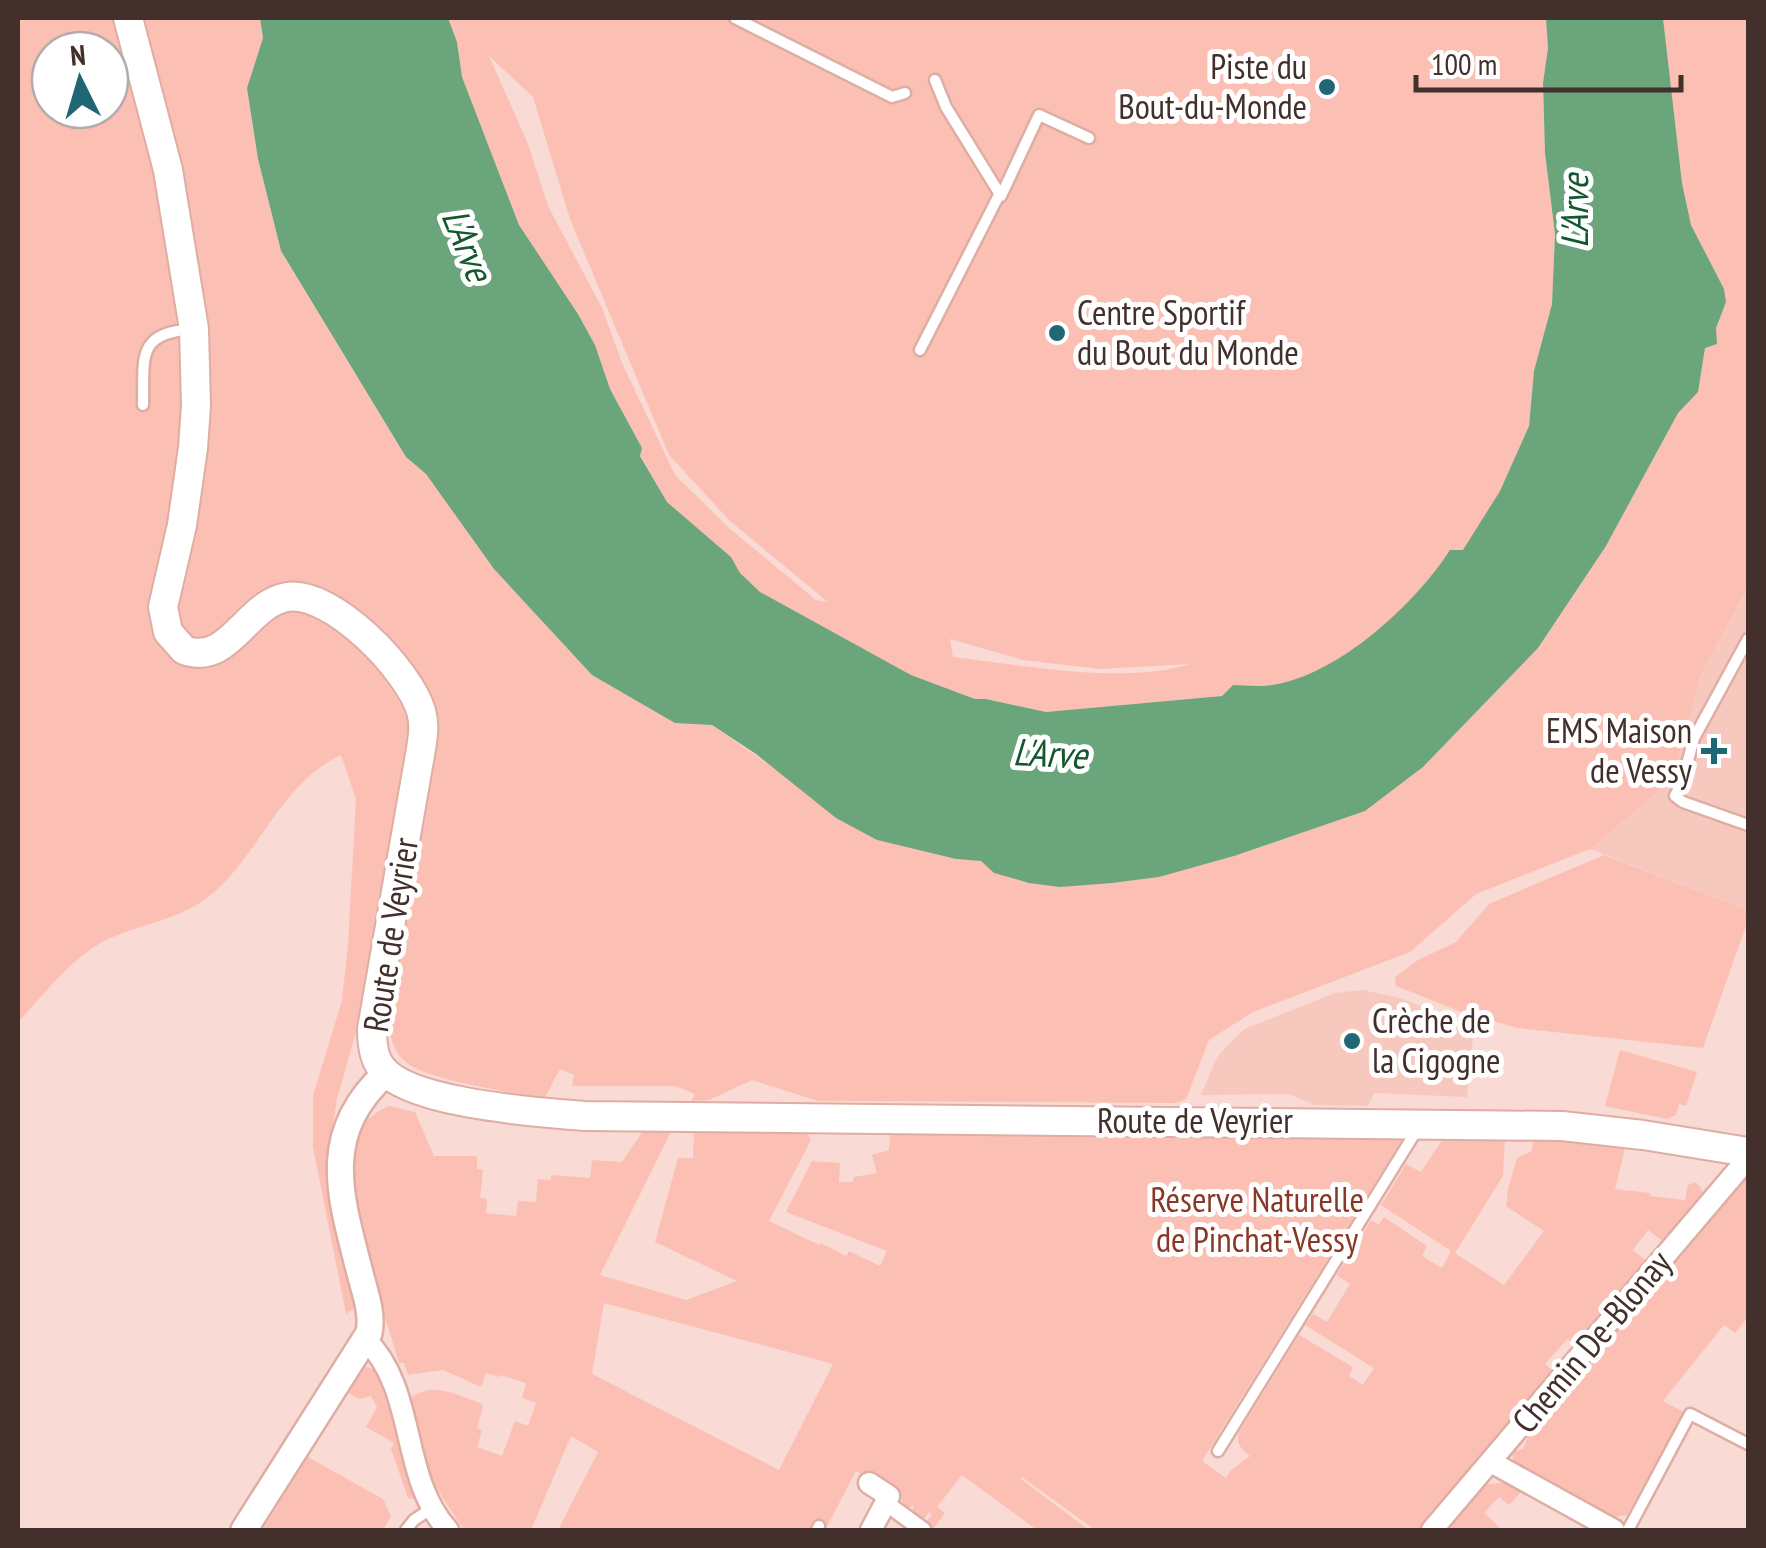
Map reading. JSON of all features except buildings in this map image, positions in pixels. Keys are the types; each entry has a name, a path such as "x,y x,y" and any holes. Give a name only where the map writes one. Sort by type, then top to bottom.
{"main road":[{"name":"Route de Veyrier","path":"128,18 168,170 194,328 193,448 182,525 163,607 168,632 184,650 208,652 224,644 269,604 286,598 309,598 341,615 386,657 421,710 424,732 372,1029 376,1059 386,1073 428,1094 584,1116 1584,1127 1748,1152"}],"street":[{"path":"244,1530 366,1340 371,1326 344,1210 340,1164 344,1134 352,1114 363,1095 386,1073"},
{"name":"Chemin De-Blonay","path":"1432,1530 1743,1164 1748,1152"},
{"path":"366,1340 386,1366 432,1508 448,1530"},
{"path":"1491,1462 1614,1530"},
{"path":"869,1484 889,1496 871,1530"},
{"path":"886,1503 922,1530"}],"lane":[{"path":"735,18 892,97 904,92"},
{"path":"935,80 946,106 999,195"},
{"path":"920,350 1040,116 1089,138"},
{"path":"143,405 147,348 154,338 168,330 194,328"},
{"path":"1748,638 1694,738 1675,796 1748,825"},
{"path":"1218,1452 1421,1123"},
{"path":"1628,1530 1690,1414 1748,1444"},
{"path":"406,1530 432,1508"}],"shaded area":[{"name":"EMS Maison de Vessy","path":"1748,586 1748,910 1590,849 1673,779 1700,677"},
{"name":"Crèche de la Cigogne","path":"1363,990 1400,998 1474,1026 1467,1097 1374,1093 1368,1106 1314,1105 1289,1094 1201,1095 1217,1057 1244,1029 1335,993"}],"green space":[{"path":"18,18 260,18 263,38 247,88 258,159 281,252 406,457 426,474 494,569 592,675 675,722 712,725 877,840 981,861 994,873 1029,883 1112,883 1159,877 1234,856 1365,811 1423,767 1538,648 1606,546 1678,413 1698,392 1705,348 1726,303 1724,289 1691,225 1682,183 1663,18 1748,18 1748,586 1700,677 1673,779 1590,849 1476,894 1410,952 1253,1012 1209,1040 1186,1099 1176,1103 818,1101 752,1080 709,1100 691,1101 695,1094 675,1086 572,1086 574,1075 560,1069 544,1099 418,1069 401,1057 393,1044 390,1004 364,1004 337,1099 326,1170 355,1301 346,1314 313,1147 313,1096 342,1000 348,945 356,799 341,755 302,783 212,894 184,911 108,939 63,973 18,1022"},
{"name":"Centre Sportif du Bout du Monde","path":"448,18 1546,18 1545,153 1555,234 1552,304 1534,371 1529,426 1500,491 1463,551 1450,550 1396,614 1324,667 1273,685 1233,685 1222,696 1046,712 975,699 911,675 760,592 740,573 731,557 667,502 640,455 642,448 610,389 595,345 519,225 462,77 457,42","holes":["489,56 533,97 570,219 669,455 730,521 828,602 816,600 729,528 675,475 622,363 602,308 548,206 528,144","950,639 1023,660 1100,669 1190,664 1135,673 1041,668 953,657"]},
{"path":"1604,855 1748,910 1748,920 1703,1048 1518,1028 1464,1013 1396,986 1395,977 1418,960 1456,942 1489,904"},
{"path":"1620,1050 1697,1072 1686,1106 1679,1104 1676,1115 1667,1119 1605,1106"},
{"name":"Réserve Naturelle de Pinchat-Vessy","path":"389,1106 415,1112 434,1156 477,1156 477,1169 483,1170 480,1198 487,1199 486,1213 516,1216 518,1201 536,1202 538,1179 551,1180 551,1175 590,1178 592,1160 622,1162 642,1132 671,1132 600,1275 686,1300 737,1281 655,1242 678,1158 693,1158 694,1131 806,1132 811,1140 769,1221 846,1256 849,1251 880,1266 887,1251 786,1212 812,1161 840,1163 839,1182 853,1182 854,1177 877,1173 872,1155 889,1150 890,1131 1403,1138 1202,1461 1226,1478 1250,1456 1239,1444 1238,1434 1299,1335 1353,1367 1349,1376 1363,1385 1374,1368 1305,1325 1313,1314 1327,1322 1350,1284 1337,1275 1371,1220 1379,1225 1384,1217 1427,1246 1422,1256 1442,1268 1451,1251 1381,1205 1406,1164 1421,1172 1444,1137 1505,1138 1503,1176 1455,1253 1504,1285 1544,1231 1506,1206 1517,1158 1532,1151 1533,1139 1625,1148 1615,1189 1685,1200 1688,1185 1696,1182 1706,1196 1665,1243 1648,1230 1633,1250 1649,1263 1578,1348 1567,1339 1545,1364 1556,1374 1423,1530 1095,1530 1022,1477 1089,1530 1037,1530 962,1475 937,1507 945,1513 934,1528 926,1522 932,1515 929,1512 923,1520 913,1513 913,1505 909,1508 902,1502 901,1495 856,1471 825,1530 558,1530 598,1452 571,1436 531,1530 464,1530 433,1483 409,1399 435,1390 480,1403 483,1407 477,1428 482,1430 477,1447 502,1456 515,1421 528,1426 536,1403 522,1398 526,1383 501,1375 486,1373 481,1387 443,1370 408,1375 404,1363 399,1363 366,1253 351,1165 357,1131","holes":["604,1303 833,1364 779,1470 592,1374"]},
{"path":"1748,1179 1748,1317 1735,1333 1724,1325 1663,1401 1684,1412 1627,1515 1608,1518 1515,1467 1512,1452 1523,1449 1532,1428 1740,1182"},
{"path":"363,1366 376,1370 381,1379 415,1491 414,1499 408,1498 391,1449 394,1443 366,1427 377,1407 371,1396 359,1399 347,1392 332,1417 325,1413 354,1370"},
{"path":"308,1457 383,1499 391,1516 383,1530 262,1530"},
{"path":"1504,1482 1521,1492 1509,1505 1499,1497 1484,1513 1502,1530 1444,1530 1483,1485"}],"water":[{"name":"L'Arve","path":"260,18 448,18 457,42 462,77 519,225 595,345 610,389 642,448 640,456 667,502 731,557 740,573 760,592 911,675 975,699 1046,712 1222,696 1233,685 1267,686 1297,679 1349,652 1373,634 1417,592 1450,550 1463,550 1500,491 1529,426 1534,371 1552,304 1555,234 1545,153 1546,18 1663,18 1682,183 1691,225 1724,289 1726,302 1716,328 1717,344 1705,348 1698,392 1678,413 1606,546 1538,648 1423,767 1365,811 1234,856 1159,877 1060,887 1029,883 994,873 981,861 877,840 836,818 756,754 712,725 675,723 592,675 494,569 426,474 406,457 281,251 258,159 247,88 263,38"}],"place":[{"name":"Piste du Bout-du-Monde","path":"1327,87"},
{"name":"Centre Sportif du Bout du Monde","path":"1057,333"},
{"name":"EMS Maison de Vessy","path":"1714,751"},
{"name":"Crèche de la Cigogne","path":"1352,1041"}]}
